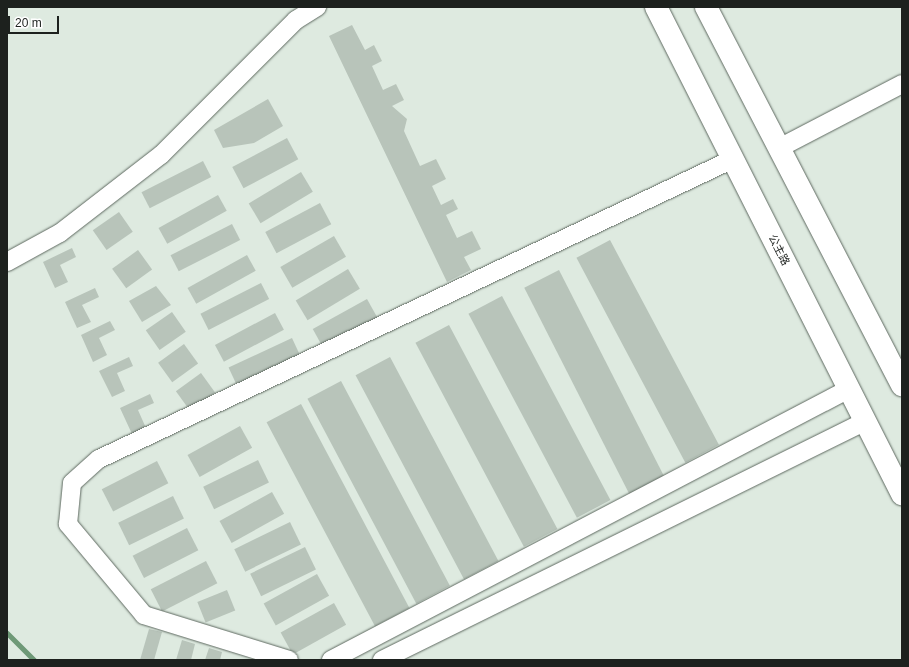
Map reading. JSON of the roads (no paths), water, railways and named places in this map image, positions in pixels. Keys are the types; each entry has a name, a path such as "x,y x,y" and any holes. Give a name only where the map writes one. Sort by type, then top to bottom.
{"main road":[{"name":"公主路","path":"656,7 902,494"},
{"path":"706,7 902,384"}],"street":[{"path":"7,262 60,233 161,155 296,20 317,7"},
{"path":"779,148 902,84"},
{"path":"289,660 144,615 68,524 72,483 99,459 733,159"},
{"path":"331,660 849,389"},
{"path":"382,660 866,421"}],"waterway":[{"path":"7,633 34,660"}]}
